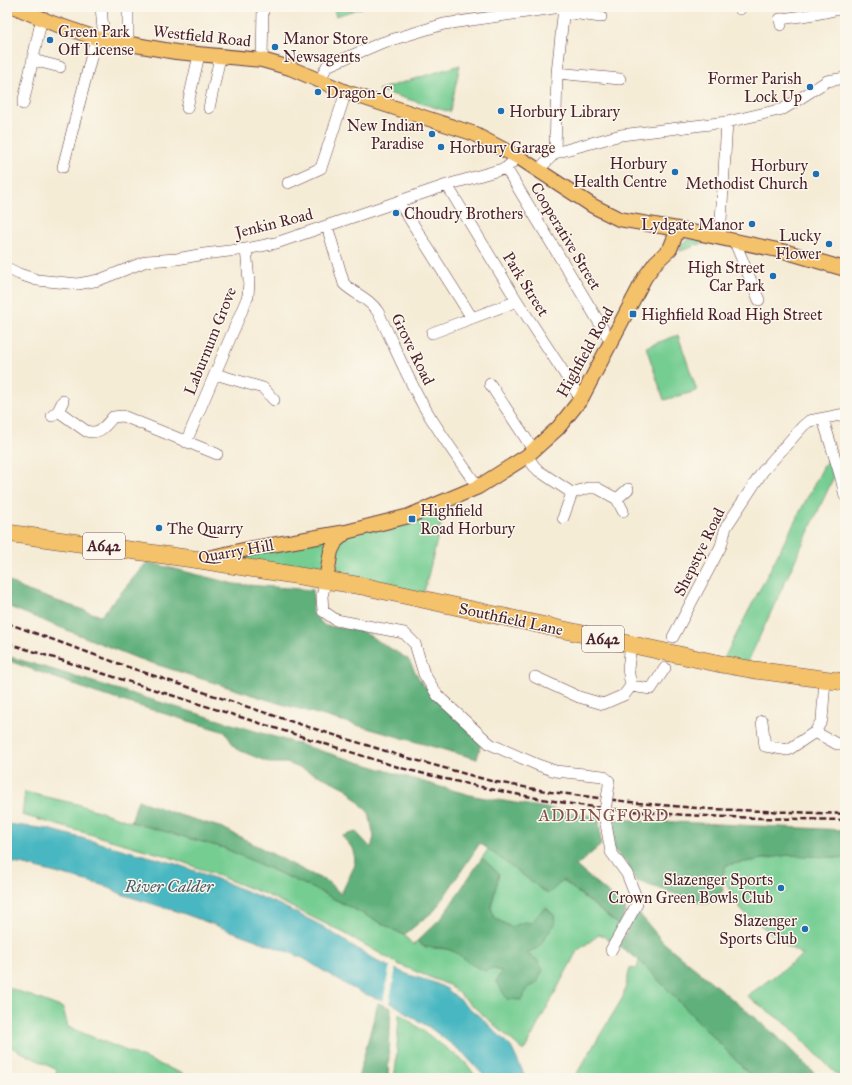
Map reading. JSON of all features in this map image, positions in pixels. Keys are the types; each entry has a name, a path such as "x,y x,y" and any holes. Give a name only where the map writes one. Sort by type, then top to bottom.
{"highway":[{"name":"Quarry Hill","path":"7,533 200,560"},
{"name":"Southfield Lane","path":"200,560 362,586 755,670 845,682"}],"main road":[{"name":"Westfield Road","path":"16,7 42,17 52,23 100,39 128,45 199,55 262,60 290,68 346,92 472,133 518,157 592,206 619,219 720,237 798,254 845,269"},
{"name":"Highfield Road","path":"478,487 531,454 558,428 581,399 645,277 656,262 670,249 678,229"},
{"name":"Quarry Hill","path":"200,560 248,548 346,532 409,516 478,487"},
{"path":"326,580 331,551 336,541 346,532"}],"street":[{"path":"63,167 100,39 101,7"},
{"path":"128,7 128,45"},
{"path":"262,60 263,7"},
{"path":"781,25 780,19 812,15 845,7"},
{"path":"320,80 327,66 381,44 444,24 563,9 602,17"},
{"path":"555,153 557,73 563,9"},
{"path":"23,104 42,17"},
{"path":"187,108 199,55"},
{"path":"209,108 220,57"},
{"path":"33,60 60,67"},
{"path":"557,73 620,80"},
{"path":"538,170 555,153 621,135 727,122 783,108 827,81 845,78"},
{"path":"288,183 320,168 346,92"},
{"path":"720,237 727,122"},
{"name":"Jenkin Road","path":"7,268 37,280 78,284 99,280 147,261 177,259 276,243 447,185 506,168 518,157"},
{"name":"Cooperative Street","path":"506,168 611,342"},
{"name":"Park Street","path":"447,185 517,301 581,399"},
{"path":"399,202 472,318"},
{"name":"Grove Road","path":"327,226 344,284 350,290 372,304 378,312 409,379 424,407 478,487"},
{"path":"734,240 759,300"},
{"name":"Laburnum Grove","path":"186,442 248,296 249,281 246,249"},
{"path":"432,333 517,301"},
{"path":"214,374 263,388 274,400"},
{"path":"490,384 508,401 531,454 534,466 572,493"},
{"path":"64,400 55,414 86,431 91,432 101,430 113,417 123,416 217,454"},
{"name":"Shepstye Road","path":"673,637 721,546 726,527 763,471 809,421 845,414"},
{"path":"823,419 845,496"},
{"path":"572,493 588,488 597,488 617,499 623,511"},
{"path":"617,499 628,489"},
{"path":"563,518 572,493"},
{"path":"326,580 322,596 323,611 336,620 404,633 415,644 424,674 438,696 490,744 555,771 603,776 609,781 604,817 611,852 627,874 636,897 636,904 611,950"},
{"path":"534,677 579,697 603,704 624,695 631,686 628,669 631,644"},
{"path":"631,686 651,689 665,668"},
{"path":"762,721 765,746 788,750 815,732 822,720 825,679"},
{"path":"815,732 837,744 845,744"}],"green space":[{"path":"333,7 364,7 336,16"},
{"path":"460,65 450,112 378,90"},
{"path":"689,239 703,240 704,243 693,245 693,247 680,251 678,249"},
{"path":"678,335 697,391 664,400 646,347"},
{"path":"832,450 838,468 745,668 721,664"},
{"path":"447,500 422,600 200,560 346,532"},
{"path":"147,562 234,584 313,590 313,614 325,626 360,630 408,659 421,682 481,743 477,759 278,703 139,659 7,606 7,580 25,590 101,616"},
{"path":"7,656 437,786 474,796 599,817 601,845 576,866 626,908 620,926 563,880 548,894 480,843 435,910 404,935 317,890 224,848 131,822 138,800 176,814 223,828 328,882 341,894 355,865 354,850 342,836 356,832 371,848 374,837 369,813 346,788 287,763 270,763 236,749 225,732 96,693 7,660"},
{"path":"25,792 77,804 131,822 224,848 317,890 404,935 413,945 417,941 422,946 447,949 461,954 471,964 492,968 503,972 521,1000 528,988 537,983 538,961 527,952 538,948 546,935 537,927 527,923 511,927 494,918 491,907 499,874 482,858 489,848 562,880 620,926 612,942 600,934 577,951 524,1051 449,985 400,965 344,933 265,894 167,856 22,815"},
{"path":"612,819 845,830 845,858 788,855 726,865 722,877 723,891 706,904 636,881 628,865 614,850"},
{"name":"Slazenger Sports Club","path":"788,855 845,858 845,1078 840,1078 789,1026 747,996 803,955 789,947 742,911 722,877 726,865"},
{"path":"482,858 499,874 491,907 494,918 511,927 524,922 531,923 545,907 554,915 555,923 538,948 527,952 538,961 543,970 537,983 528,988 521,1000 507,999 496,981 502,971 492,968 485,971 471,964 451,950 424,946 417,941 442,917"},
{"path":"637,911 663,942 778,1037 819,1078 753,1078 639,960 619,946"},
{"path":"639,960 753,1078 574,1078 623,997 630,968 637,969"},
{"path":"7,987 63,1008 68,1027 193,1078 54,1078 57,1070 7,1045"},
{"path":"378,1003 391,1008 388,1078 358,1078"},
{"path":"399,1013 466,1063 477,1078 394,1078"}],"water":[{"name":"River Calder","path":"7,824 48,829 173,863 278,904 320,925 378,962 409,975 435,983 447,989 487,1023 511,1047 526,1078 486,1078 463,1053 429,1027 397,1006 362,993 303,958 291,953 185,914 121,894 102,885 25,865 7,862"}],"pier":[{"path":"390,965 396,967 389,1004 383,1002"}],"railway":[{"path":"7,623 128,667 299,724 408,758 491,781 551,792 638,803 709,809 845,814"},
{"path":"7,643 401,768 490,789 579,805 645,812 712,816 845,820"}],"place":[{"name":"Green Park Off License","path":"50,40"},
{"name":"Manor Store Newsagents","path":"275,47"},
{"name":"Former Parish Lock Up","path":"810,87"},
{"name":"Dragon-C","path":"318,92"},
{"name":"Horbury Library","path":"501,111"},
{"name":"New Indian Paradise","path":"432,134"},
{"name":"Horbury Garage","path":"441,147"},
{"name":"Horbury Health Centre","path":"675,172"},
{"name":"Horbury Methodist Church","path":"816,174"},
{"name":"Choudry Brothers","path":"396,213"},
{"name":"Lydgate Manor","path":"752,224"},
{"name":"Lucky Flower","path":"829,244"},
{"name":"High Street Car Park","path":"773,276"},
{"name":"Highfield Road High Street","path":"633,314"},
{"name":"Highfield Road Horbury","path":"412,519"},
{"name":"The Quarry","path":"159,528"},
{"name":"Slazenger Sports Crown Green Bowls Club","path":"781,888"},
{"name":"Slazenger Sports Club","path":"805,929"}],"district":[{"name":"ADDINGFORD","path":"604,815"}]}
